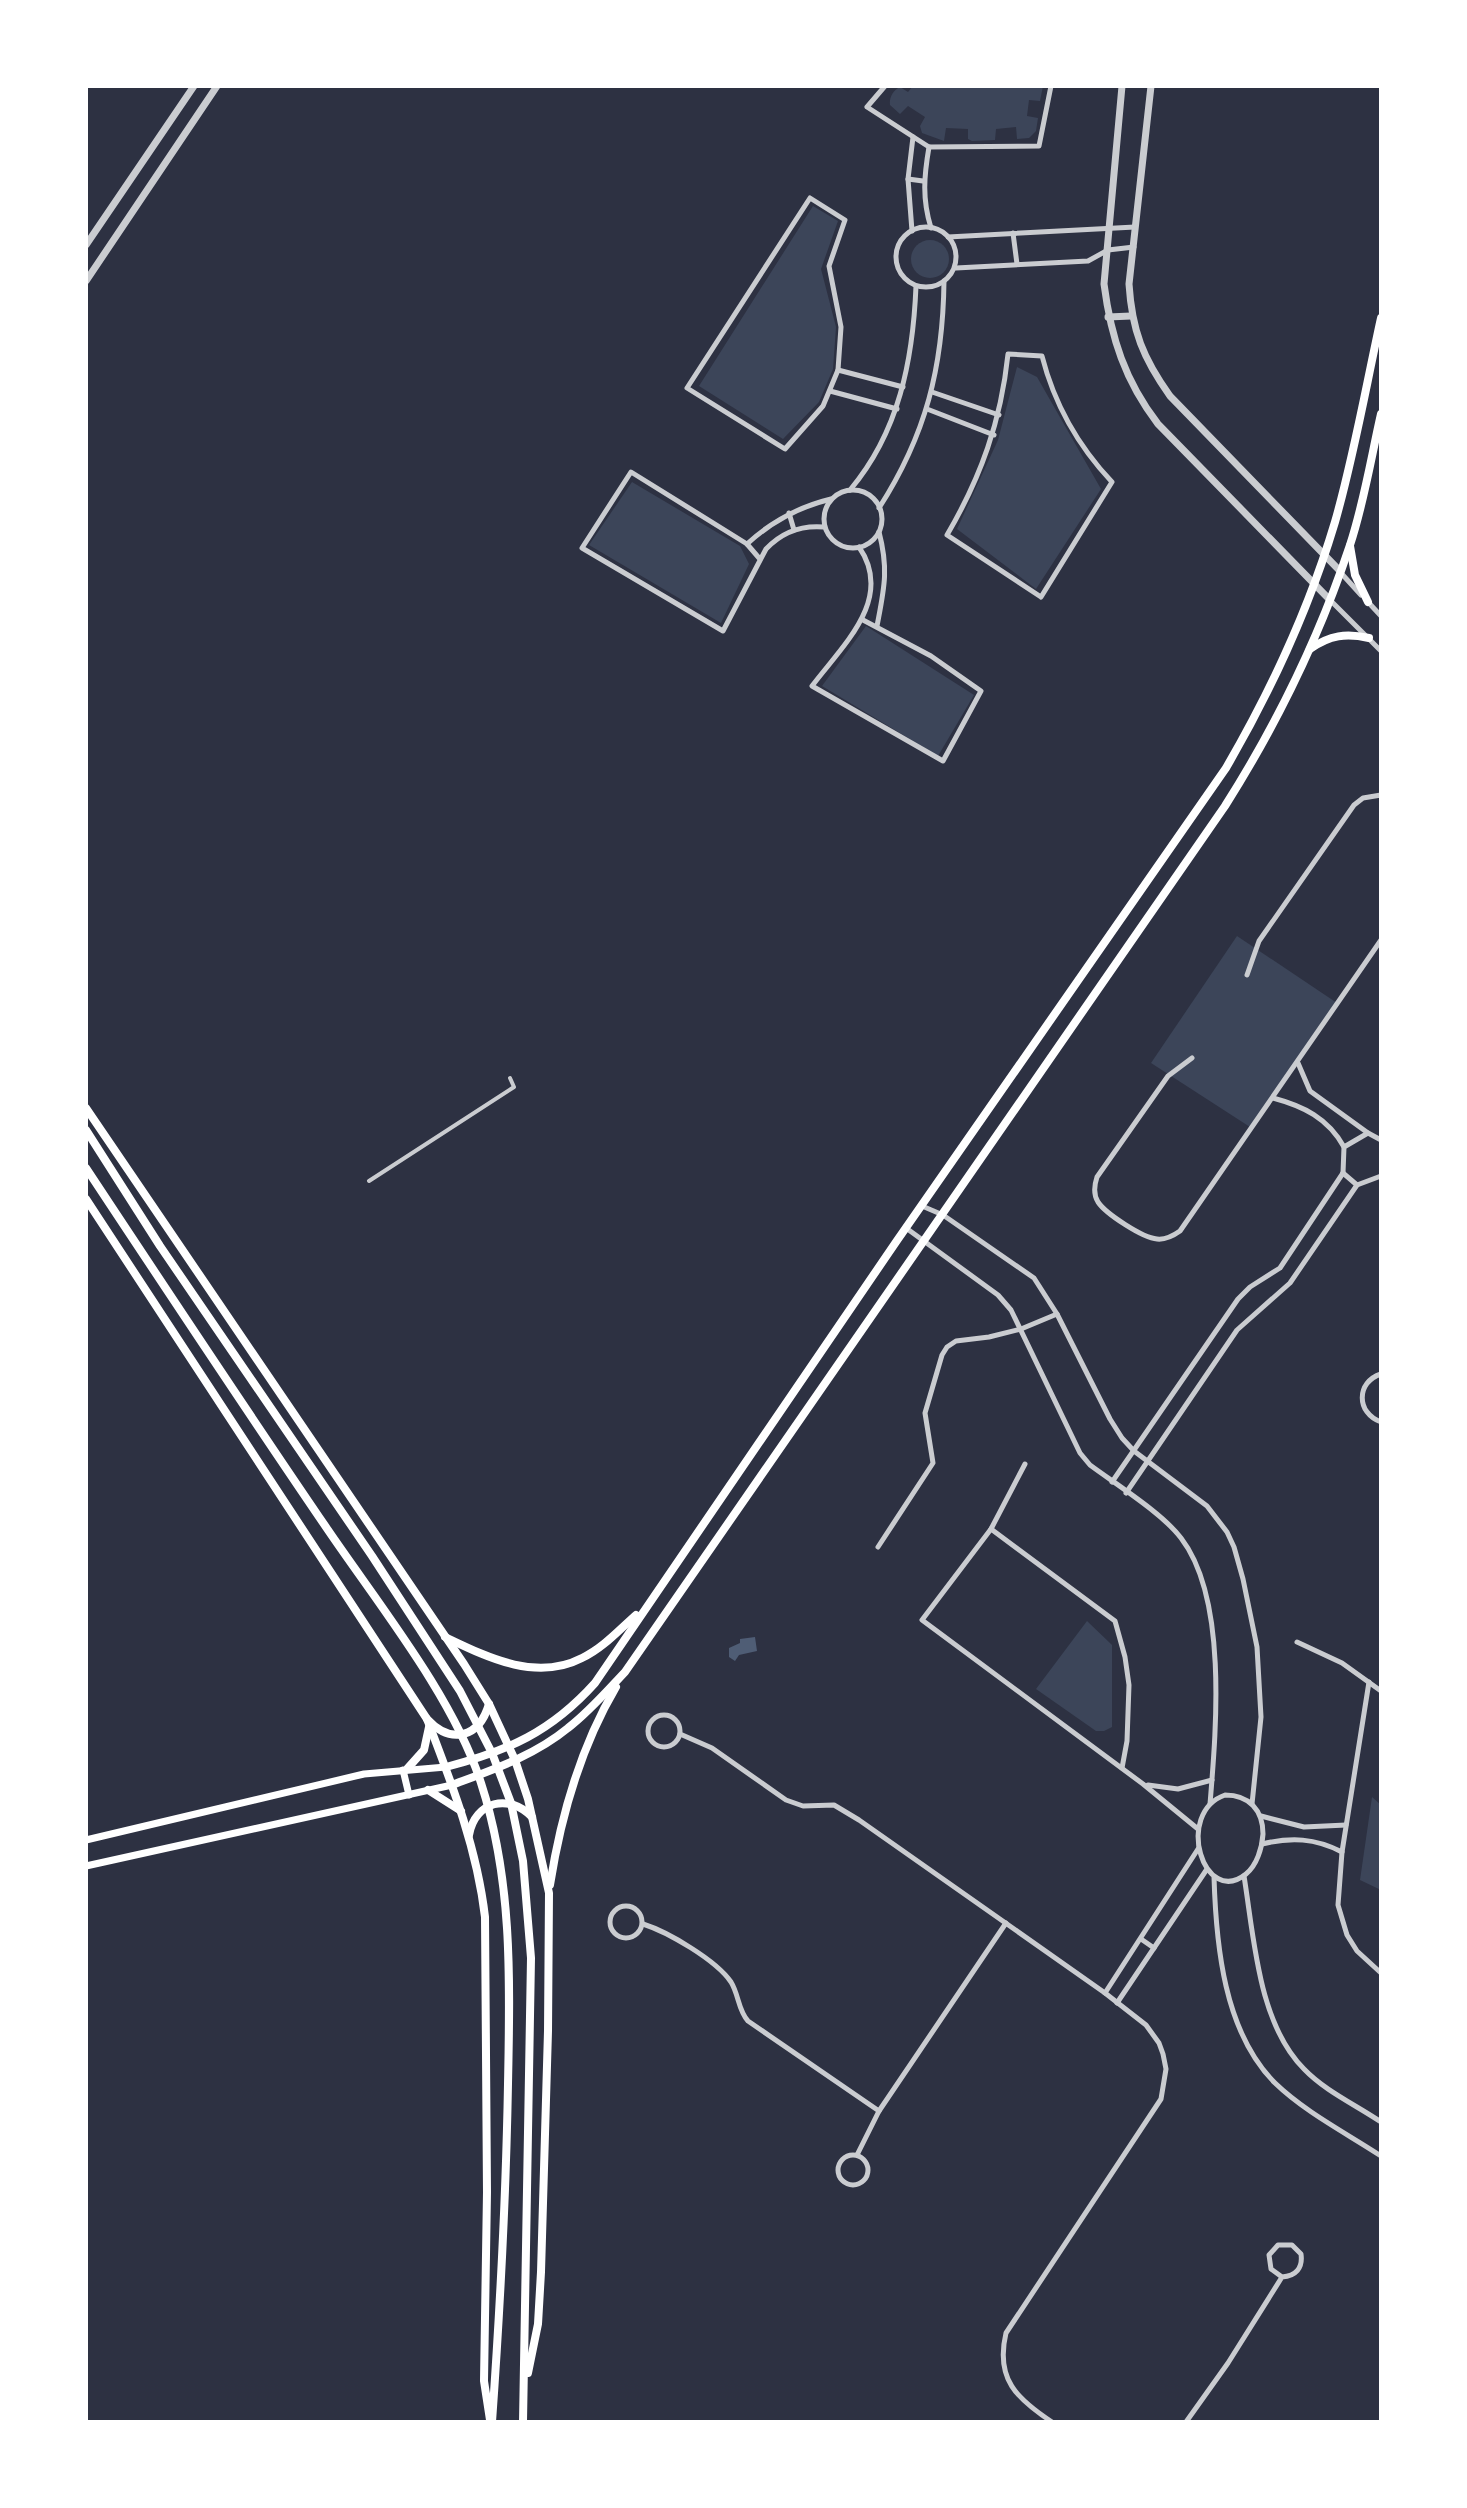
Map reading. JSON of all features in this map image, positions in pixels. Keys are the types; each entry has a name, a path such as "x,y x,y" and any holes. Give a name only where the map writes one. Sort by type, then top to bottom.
{"main road":[{"path":"86,1840 364,1774 446,1767 510,1748 543,1730 580,1700 611,1661 906,1228 1226,768 1266,696 1314,585 1335,519 1381,318"},
{"path":"524,2387 538,2324 541,2272 549,1893 563,1816 588,1741 625,1672 1225,806 1264,745 1309,650 1350,545 1381,414"},
{"path":"1350,545 1355,575 1368,602"},
{"path":"1309,650 1322,640 1338,635 1369,638"},
{"path":"86,1108 489,1704 515,1760 533,1817 549,1893"},
{"path":"86,1130 257,1391 372,1556 460,1691 486,1740 511,1803 523,1861 531,1958 523,2422"},
{"path":"86,1168 443,1702 480,1779 497,1841 507,1917 509,2029 504,2254 491,2422"},
{"path":"86,1199 428,1723 461,1811 481,1886 486,1946 484,2381 491,2422"},
{"path":"444,1636 491,1659 517,1666 561,1667 594,1652 646,1607"},
{"path":"86,1866 452,1785 515,1760 566,1730 625,1672"},
{"path":"428,1723 449,1735 463,1734 476,1728 485,1718 489,1704"},
{"path":"405,1770 424,1750 428,1723"},
{"path":"405,1770 409,1795"},
{"path":"428,1790 461,1811"},
{"path":"469,1836 471,1823 478,1813 500,1801 513,1803 533,1817"}],"street":[{"path":"86,245 194,86"},
{"path":"86,281 217,86"},
{"path":"885,86 867,107 929,147 1039,146 1051,86"},
{"path":"1122,86 1104,284 1108,317 1118,356 1128,379 1158,424 1381,651"},
{"path":"1151,86 1129,284 1131,316 1139,343 1150,368 1170,396 1381,616"},
{"path":"912,231 908,179 913,137"},
{"path":"929,147 923,181 931,228"},
{"path":"908,179 923,181"},
{"path":"810,198 845,220 829,266 841,327 838,370 830,391 823,406 785,449 687,388 810,198"},
{"path":"115,202 131,214"},
{"path":"948,237 956,254 956,268 944,281 936,286 916,286 901,274 896,255 899,245 912,231 931,228 948,237 1136,227"},
{"path":"1013,233 1017,264"},
{"path":"956,268 1088,261 1108,250 1134,247"},
{"path":"879,508 899,476 932,392 942,331 944,281"},
{"path":"747,544 789,513 850,490 870,464 897,409 903,387 915,322 916,286"},
{"path":"1108,317 1131,316"},
{"path":"1008,354 1042,356 1050,389 1091,461 1112,482 1041,597 947,535 982,470 994,435 1008,354"},
{"path":"838,370 903,387"},
{"path":"830,391 897,409"},
{"path":"932,392 999,415"},
{"path":"927,409 994,435"},
{"path":"759,558 747,544 631,472 582,548 723,631 759,558 774,541 794,530 824,527"},
{"path":"850,490 868,494 881,516 879,532 886,577 877,626"},
{"path":"832,499 826,507 824,527 834,541 850,548 859,547 874,539 879,532"},
{"path":"789,513 794,530"},
{"path":"859,547 872,576 863,620 812,686 943,761 981,691 931,656 863,620"},
{"path":"872,576 886,577"},
{"path":"1247,975 1259,941 1354,805 1363,798 1381,795"},
{"path":"1192,1058 1168,1076 1097,1177 1094,1187 1096,1197 1105,1209 1145,1236 1164,1239 1180,1231 1381,940"},
{"path":"1298,1062 1310,1091 1381,1140"},
{"path":"369,1181 514,1087 510,1078"},
{"path":"1112,1482 1238,1299 1250,1287 1280,1268 1343,1173 1344,1147 1334,1131 1311,1112 1294,1103 1273,1098"},
{"path":"1344,1147 1368,1133"},
{"path":"1343,1173 1357,1185"},
{"path":"1126,1493 1237,1330 1290,1283 1357,1185 1381,1176"},
{"path":"922,1206 943,1215 1034,1278 1057,1314 1110,1419 1134,1451 1207,1506 1222,1525 1234,1547 1255,1637 1260,1682 1261,1717 1252,1804"},
{"path":"906,1228 998,1295 1021,1329 1080,1453 1090,1465 1180,1537 1193,1556 1206,1597 1217,1683 1210,1804 1198,1829 1199,1848 1207,1869 1214,1877 1229,1881 1244,1876 1257,1859 1262,1844 1261,1816 1252,1804 1236,1795 1225,1795 1210,1804"},
{"path":"878,1547 933,1463 925,1413 947,1347 956,1341 1021,1329 1057,1314"},
{"path":"1381,1374 1365,1385 1361,1400 1368,1415 1381,1422"},
{"path":"1025,1464 991,1529 922,1620 1122,1768 1198,1829"},
{"path":"991,1529 1115,1621 1129,1685 1127,1741 1122,1768"},
{"path":"1297,1642 1342,1663 1381,1691"},
{"path":"1369,1682 1342,1852 1338,1905 1340,1920 1357,1951 1381,1973"},
{"path":"667,1715 676,1719 680,1734 674,1743 659,1746 650,1740 648,1729 652,1719 667,1715"},
{"path":"680,1734 712,1748 786,1800 803,1806 827,1803 842,1809 1105,1993 1146,2025 1159,2043 1166,2069 1161,2099 1015,2317 1004,2342 1003,2360 1009,2384 1026,2404 1052,2422"},
{"path":"1143,1784 1178,1789 1212,1780"},
{"path":"1261,1816 1304,1827 1346,1825"},
{"path":"1303,1839 1304,1827"},
{"path":"1262,1844 1303,1839 1323,1843 1342,1852"},
{"path":"1105,1993 1199,1848"},
{"path":"1117,2003 1207,1869"},
{"path":"1244,1876 1266,1997 1282,2039 1292,2056 1315,2079 1381,2122"},
{"path":"1214,1877 1215,1909 1227,1987 1239,2030 1250,2052 1289,2095 1381,2156"},
{"path":"643,1924 638,1934 627,1939 612,1931 610,1920 618,1907 629,1905 638,1910 643,1924 662,1932 710,1962 732,1984 748,2021 879,2111"},
{"path":"857,2155 879,2111 1006,1923"},
{"path":"1141,1939 1154,1948"},
{"path":"849,2155 857,2155 863,2158 869,2171 866,2178 854,2185 841,2179 839,2165 849,2155"},
{"path":"1186,2422 1282,2277 1295,2273 1302,2261 1297,2249 1285,2243 1269,2255 1271,2269 1282,2277"}],"shaded area":[{"path":"913,86 1043,86 1040,101 1029,100 1027,116 1038,118 1036,131 1029,138 1017,139 1016,127 996,129 995,140 972,141 968,139 968,129 946,128 944,141 922,133 920,126 925,117 908,106 900,114 890,105 895,90 900,87 908,92"},
{"path":"813,206 838,221 821,269 836,327 833,369 819,402 783,439 699,386"},
{"path":"930,240 943,246 949,259 943,272 930,278 917,272 911,259 917,246"},
{"path":"1017,367 1037,377 1101,489 1036,589 957,529 998,440"},
{"path":"632,482 740,546 749,564 721,623 589,545"},
{"path":"866,626 974,695 938,756 822,686"},
{"path":"1237,936 1337,1003 1250,1127 1151,1063"},
{"path":"1087,1621 1112,1645 1112,1727 1104,1731 1096,1731 1036,1689"},
{"path":"755,1637 757,1651 739,1655 735,1661 729,1657 729,1648 740,1643 740,1639"},
{"path":"1372,1797 1381,1805 1381,1890 1360,1880"}]}
